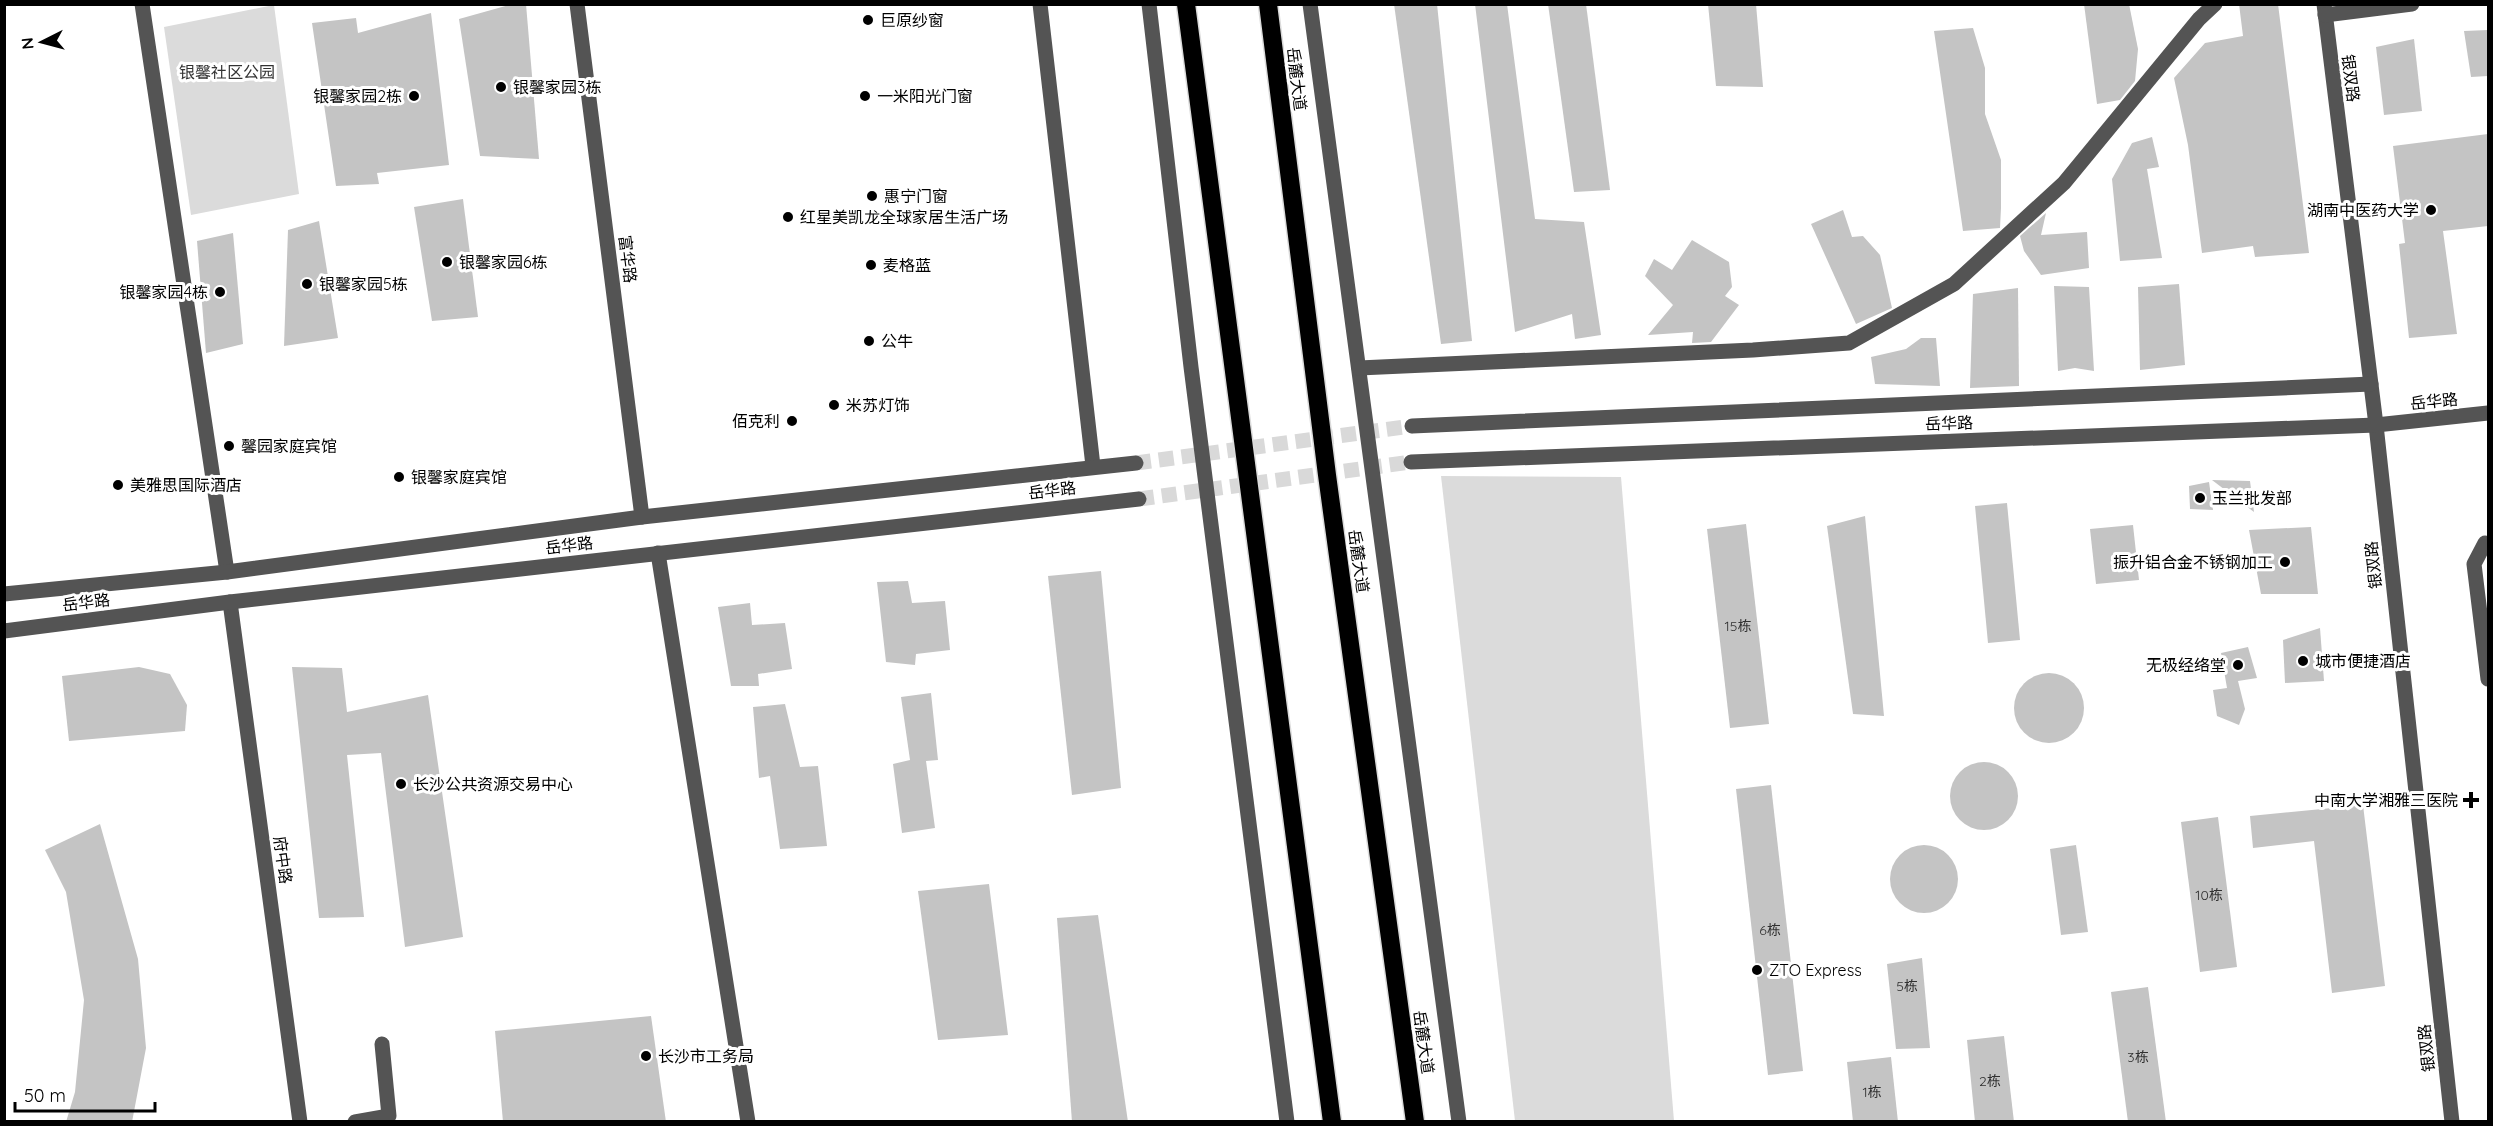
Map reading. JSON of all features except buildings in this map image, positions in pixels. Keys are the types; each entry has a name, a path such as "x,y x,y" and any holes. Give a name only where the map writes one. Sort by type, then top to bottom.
{"highway":[{"path":"1186,4 1332,1122"},
{"name":"岳麓大道","path":"1268,4 1327,475 1415,1122"}],"street":[{"path":"142,4 227,572"},
{"name":"富华路","path":"578,4 642,518"},
{"path":"1040,4 1093,466"},
{"path":"1149,4 1191,367 1287,1122"},
{"path":"1310,4 1459,1122"},
{"path":"1359,368 1754,350 1849,343 1954,285 2064,183 2199,19 2215,4"},
{"path":"2324,10 2406,5"},
{"name":"银双路","path":"2324,10 2376,425 2452,1122"},
{"name":"岳华路","path":"1412,426 2371,384"},
{"name":"岳华路","path":"1411,462 2376,425 2488,413"},
{"name":"岳华路","path":"4,594 227,572 642,518 1136,463"},
{"name":"岳华路","path":"4,631 230,602 1139,499"},
{"path":"2485,543 2474,564 2488,679"},
{"path":"658,553 748,1122"},
{"name":"府中路","path":"230,602 300,1122"},
{"path":"355,1122 389,1116 382,1044"}],"green space":[{"name":"银馨社区公园","path":"274,5 299,194 191,215 164,27"},
{"path":"1441,476 1621,477 1674,1121 1515,1121"}],"tunnel":[{"path":"1136,463 1412,426"},
{"path":"1139,499 1411,462"}],"place":[{"name":"巨原纱窗","path":"868,20"},
{"name":"银馨家园3栋","path":"501,87"},
{"name":"银馨家园2栋","path":"414,96"},
{"name":"一米阳光门窗","path":"865,96"},
{"name":"惠宁门窗","path":"872,196"},
{"name":"湖南中医药大学","path":"2431,210"},
{"name":"红星美凯龙全球家居生活广场","path":"788,217"},
{"name":"银馨家园6栋","path":"447,262"},
{"name":"麦格蓝","path":"871,265"},
{"name":"银馨家园5栋","path":"307,284"},
{"name":"银馨家园4栋","path":"220,292"},
{"name":"公牛","path":"869,341"},
{"name":"米苏灯饰","path":"834,405"},
{"name":"佰克利","path":"792,421"},
{"name":"馨园家庭宾馆","path":"229,446"},
{"name":"银馨家庭宾馆","path":"399,477"},
{"name":"美雅思国际酒店","path":"118,485"},
{"name":"玉兰批发部","path":"2200,498"},
{"name":"振升铝合金不锈钢加工","path":"2285,562"},
{"name":"城市便捷酒店","path":"2303,661"},
{"name":"无极经络堂","path":"2238,665"},
{"name":"长沙公共资源交易中心","path":"401,784"},
{"name":"中南大学湘雅三医院","path":"2471,800"},
{"name":"ZTO Express","path":"1757,970"},
{"name":"长沙市工务局","path":"646,1056"}]}
